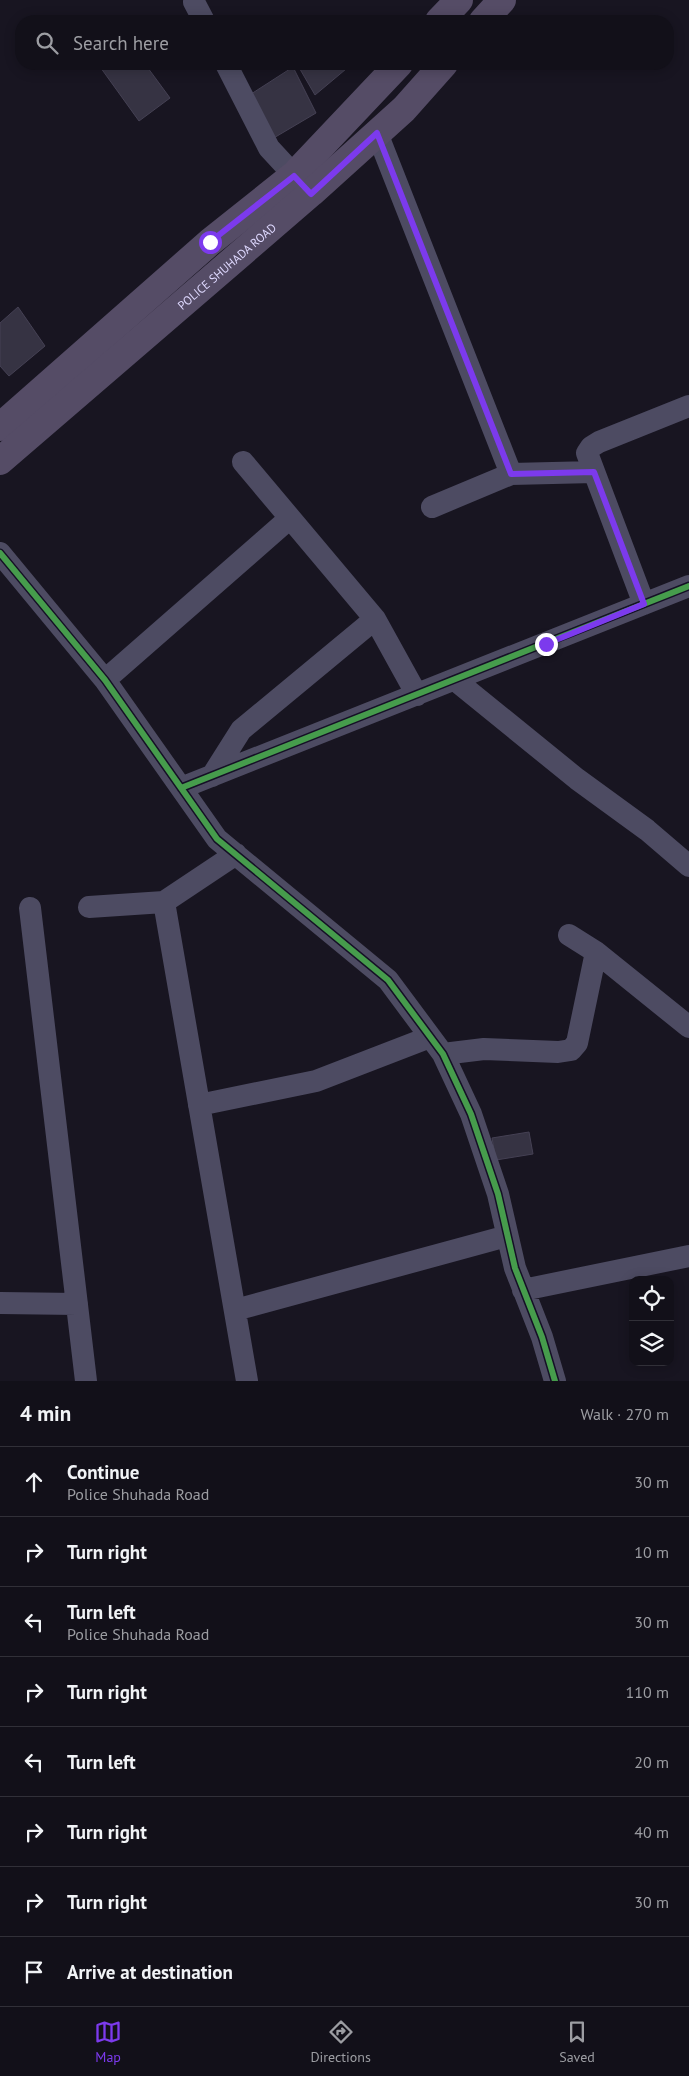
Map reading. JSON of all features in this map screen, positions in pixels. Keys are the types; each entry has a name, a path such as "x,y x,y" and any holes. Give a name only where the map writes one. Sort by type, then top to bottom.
{"main road":[{"path":"445,15 459,0"},
{"path":"488,15 502,0"},
{"name":"POLICE SHUHADA ROAD","path":"0,461 303,185 394,70"},
{"name":"POLICE SHUHADA ROAD","path":"0,427 210,242 303,185 377,133 404,109 439,70"}],"street":[{"path":"229,70 269,148 303,185"},
{"path":"377,133 511,474"},
{"path":"644,604 587,452 591,447 689,406"},
{"path":"243,462 375,619 417,695"},
{"path":"432,507 511,474 594,472"},
{"path":"105,680 290,518"},
{"path":"0,553 105,680 217,839 388,980 436,1046 470,1114 498,1194 514,1268 542,1337 555,1381"},
{"path":"181,788 689,586"},
{"path":"212,776 241,730 375,619"},
{"path":"455,680 577,780 647,830 689,866"},
{"path":"89,907 164,902 236,854"},
{"path":"164,902 247,1381"},
{"path":"30,908 86,1381"},
{"path":"568,935 596,952 689,1027"},
{"path":"199,1105 316,1080 436,1046 558,1052 571,1050 577,1043 596,952"},
{"path":"235,1310 507,1236"},
{"path":"523,1290 689,1256"},
{"path":"0,1303 77,1304"}],"building":[{"path":"102,70 149,70 170,98 139,121"},
{"path":"288,70 294,70 316,113 272,139 248,96"},
{"path":"300,70 345,70 315,95"},
{"path":"18,307 45,346 9,376 0,366 0,323"},
{"path":"529,1132 533,1154 496,1160 492,1138"}],"cycle path":[{"path":"0,553 105,680 217,839 388,980 443,1054 471,1114 498,1194 515,1268 542,1337 555,1381"},
{"path":"181,788 689,586"}],"route":[{"path":"210,242 294,176 311,194 377,133 511,474 594,472 644,604 546,644"}]}
